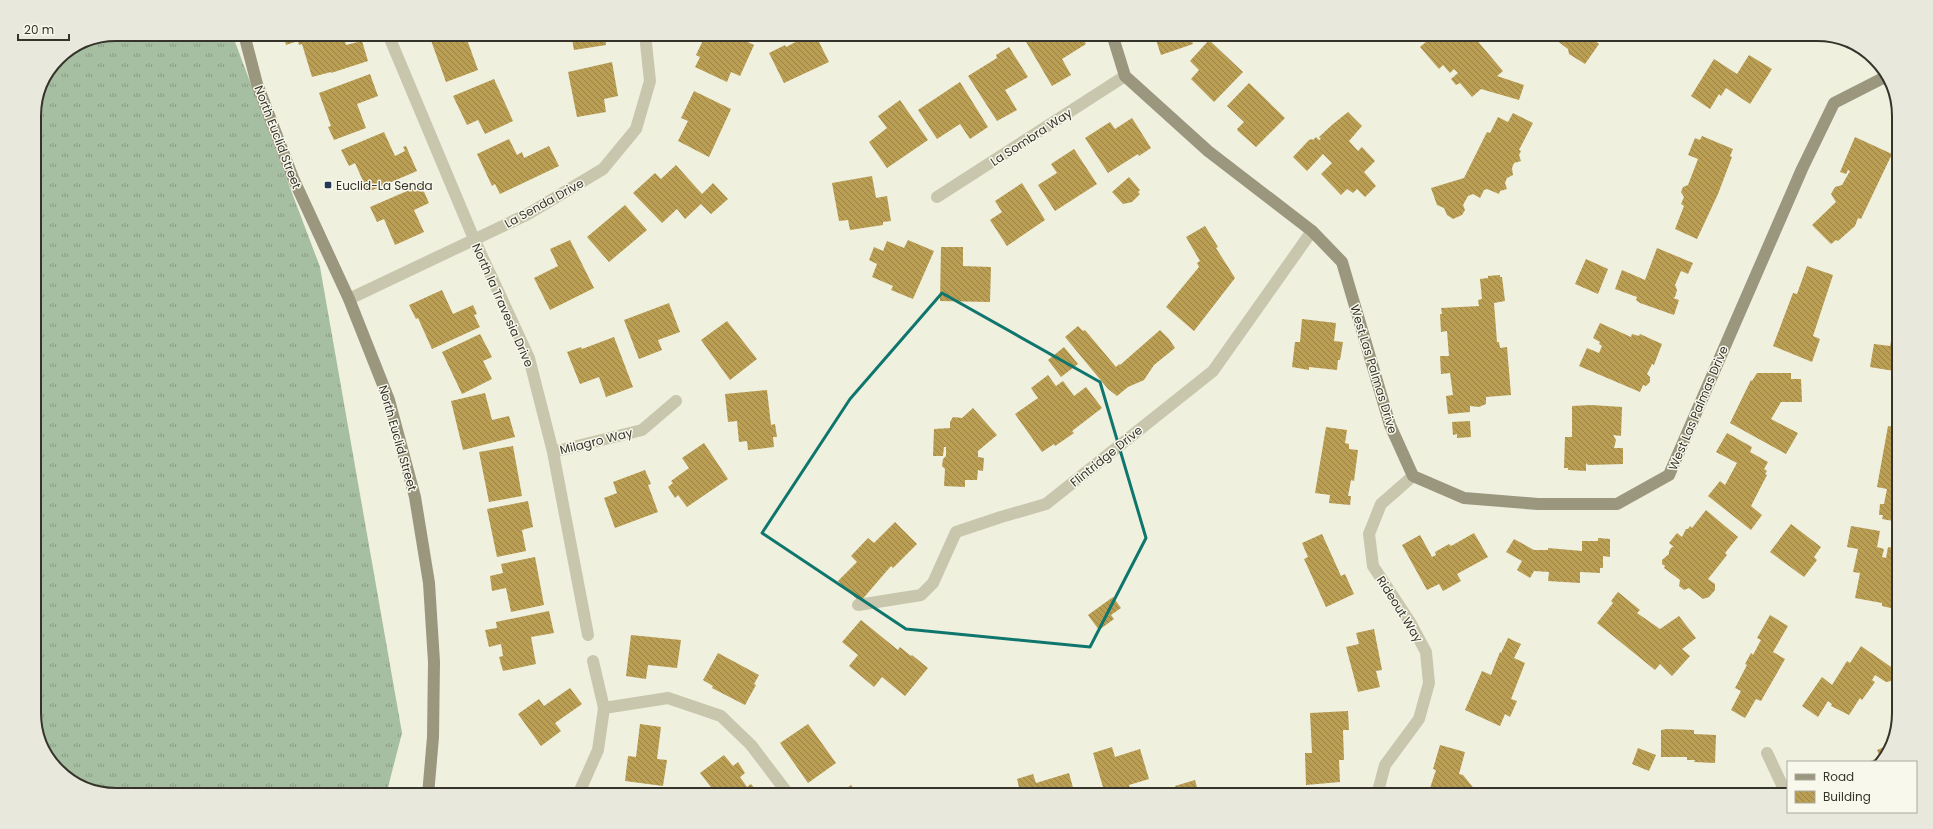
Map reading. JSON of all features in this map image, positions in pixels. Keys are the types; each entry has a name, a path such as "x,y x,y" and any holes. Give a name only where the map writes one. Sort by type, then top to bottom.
{"street":[{"name":"North Euclid Street","path":"246,41 257,84 292,178 348,299 389,400 415,497 429,583 434,662 433,737 429,788"},
{"name":"North la Travesia Drive","path":"391,41 474,239 529,358 553,452 588,635"},
{"name":"La Senda Drive","path":"348,299 528,214 603,169 636,129 650,81 647,41"},
{"path":"1114,41 1125,76"},
{"name":"La Sombra Way","path":"937,197 1125,76"},
{"name":"West Las Palmas Drive","path":"1125,76 1208,151 1312,231 1342,262 1390,425 1413,476 1464,498 1538,504 1617,504 1669,475 1802,169 1834,103 1882,79"},
{"name":"Flintridge Drive","path":"858,605 921,595 933,583 956,532 1046,504 1213,371 1312,231"},
{"name":"Milagro Way","path":"553,452 642,430 676,401"},
{"name":"Rideout Way","path":"1378,788 1385,765 1419,719 1428,683 1426,652 1410,622 1372,566 1369,534 1381,504 1413,476"},
{"path":"581,788 598,750 604,708 594,661"},
{"path":"604,708 668,698 721,716 751,745 784,788"},
{"path":"1767,753 1784,788"}],"highlighted area":[{"path":"942,293 1100,382 1146,538 1090,647 906,629 762,533 850,399"}],"green space":[{"path":"116,41 235,41 320,267 402,733 388,788 101,787 83,780 66,769 54,755 49,746 42,728 41,718 41,111 47,87 56,70 78,51 101,42"}],"building":[{"path":"285,41 298,41 286,45"},
{"path":"298,41 345,41 346,45 362,41 368,61 331,73 312,77 302,44 299,45"},
{"path":"431,41 468,41 478,70 446,82"},
{"path":"572,41 606,41 606,45 574,50"},
{"path":"703,41 746,41 754,45 740,76 731,72 727,82 695,67 700,57 696,55"},
{"path":"798,41 818,41 829,62 784,83 769,53 785,45 786,47"},
{"path":"1026,41 1084,41 1086,44 1062,59 1071,75 1052,86"},
{"path":"1156,41 1192,41 1193,44 1161,55"},
{"path":"1208,41 1210,41 1243,72 1214,102 1191,79 1199,70 1190,61"},
{"path":"1427,41 1478,41 1503,71 1497,76 1524,85 1519,100 1481,89 1472,97 1460,83 1456,85 1451,79 1458,73 1454,69 1450,73 1443,65 1439,69 1420,47"},
{"path":"1557,41 1597,41 1596,42 1599,44 1585,64 1569,54 1568,49"},
{"path":"1009,47 1028,77 1005,90 1017,110 997,121 968,76 997,58 996,55"},
{"path":"1749,55 1772,69 1750,104 1726,88 1721,96 1719,94 1710,109 1691,96 1714,59 1737,74"},
{"path":"612,62 618,96 604,99 606,112 577,117 568,72"},
{"path":"370,74 378,96 357,104 366,128 334,140 328,127 331,126 319,93"},
{"path":"494,79 513,121 485,134 478,120 467,125 453,96"},
{"path":"960,82 988,127 970,139 960,124 937,139 918,110"},
{"path":"1249,83 1285,118 1256,147 1238,131 1237,129 1244,122 1227,106"},
{"path":"694,91 731,109 709,157 678,141 688,121 681,118"},
{"path":"900,100 928,140 887,168 869,142 887,128 878,116"},
{"path":"1348,112 1362,126 1349,141 1358,151 1362,147 1375,161 1364,172 1376,186 1365,197 1357,189 1353,193 1347,189 1341,195 1321,174 1332,163 1323,154 1307,171 1293,157 1309,140 1313,140 1316,137 1319,140 1321,139 1319,137"},
{"path":"1513,113 1533,123 1519,150 1521,151 1519,155 1521,161 1514,163 1512,168 1513,175 1507,178 1505,183 1507,189 1500,191 1499,194 1487,189 1484,190 1480,198 1473,194 1468,196 1463,205 1465,210 1462,215 1453,219 1447,215 1444,208 1437,205 1431,188 1464,178 1487,132 1490,133 1498,117 1508,122"},
{"path":"1132,118 1151,148 1139,156 1138,154 1108,173 1085,138 1110,122 1115,129"},
{"path":"384,132 395,156 405,151 403,147 406,146 417,171 368,192 355,163 349,166 341,150"},
{"path":"1702,136 1733,149 1730,156 1732,157 1718,194 1697,239 1675,229 1684,206 1681,204 1684,197 1681,192 1683,187 1688,185 1698,159 1688,155 1695,138 1700,140"},
{"path":"1855,137 1892,154 1861,219 1858,218 1855,226 1838,241 1836,240 1831,244 1812,225 1836,202 1831,194 1835,187 1842,185 1850,171 1848,170 1846,174 1840,172"},
{"path":"509,139 517,155 522,152 524,158 549,146 559,166 500,194 495,184 492,186 477,154"},
{"path":"1074,149 1097,184 1055,211 1038,185 1057,173 1051,164"},
{"path":"676,165 702,194 713,183 728,199 711,214 701,204 685,219 677,209 662,223 633,193 655,173 661,179"},
{"path":"872,176 876,198 887,196 891,221 883,222 883,225 850,230 848,220 839,221 832,183"},
{"path":"1129,177 1140,190 1138,192 1140,194 1132,202 1123,204 1112,192"},
{"path":"1022,183 1045,220 1007,246 990,220 1002,212 995,201"},
{"path":"421,185 429,203 414,210 424,232 395,245 384,219 377,222 370,207"},
{"path":"625,205 647,230 609,262 587,237"},
{"path":"1205,226 1218,247 1216,248 1235,278 1194,331 1166,307 1199,267 1197,263 1200,261 1186,237"},
{"path":"570,240 594,288 550,310 534,278 558,266 550,249"},
{"path":"908,240 934,251 913,299 891,290 893,286 872,277 877,264 869,260 874,247 883,251 887,241 904,248"},
{"path":"941,247 963,247 963,266 991,267 990,302 940,301"},
{"path":"1657,248 1693,263 1688,274 1681,271 1675,285 1677,290 1675,297 1673,298 1679,300 1674,315 1640,303 1636,300 1637,297 1615,289 1622,270 1645,280"},
{"path":"1586,259 1608,269 1598,294 1575,284"},
{"path":"1807,266 1833,275 1813,336 1820,339 1812,362 1773,346 1793,293 1797,294"},
{"path":"1500,275 1500,277 1502,277 1505,301 1494,303 1497,342 1499,342 1500,348 1507,347 1511,395 1486,397 1486,404 1479,407 1470,406 1470,412 1448,414 1446,396 1453,395 1450,373 1441,374 1440,356 1449,356 1447,331 1441,332 1441,308 1479,306 1478,300 1482,299 1480,279 1488,278 1488,276"},
{"path":"442,290 453,314 473,305 477,314 474,315 480,327 432,349 418,318 416,319 409,305"},
{"path":"669,303 680,332 658,340 662,350 639,359 624,320"},
{"path":"1302,319 1336,323 1334,341 1343,342 1337,370 1309,367 1309,370 1292,367 1295,342 1300,342"},
{"path":"727,321 757,359 730,380 701,340"},
{"path":"1600,323 1631,337 1632,334 1639,336 1640,334 1662,344 1654,365 1652,364 1647,374 1650,377 1650,382 1646,386 1643,385 1640,392 1579,366 1587,348 1599,353 1602,346 1599,344 1600,342 1593,338"},
{"path":"1078,326 1083,331 1085,330 1116,367 1160,330 1175,348 1154,365 1144,380 1128,387 1117,396 1108,389 1065,337"},
{"path":"480,334 492,357 483,361 492,379 462,394 442,352"},
{"path":"614,337 633,387 606,397 599,377 580,384 567,352 581,347 582,349"},
{"path":"1892,337 1892,371 1870,367 1874,344 1890,346"},
{"path":"1064,347 1078,364 1061,377 1048,360"},
{"path":"1757,373 1791,373 1791,379 1801,379 1802,402 1781,402 1771,419 1798,433 1786,454 1730,423 1751,380 1752,381"},
{"path":"1048,375 1056,386 1063,381 1074,396 1086,387 1102,408 1072,431 1074,433 1055,446 1054,444 1042,452 1015,414 1038,398 1031,388"},
{"path":"767,390 771,425 775,424 777,437 773,437 774,447 748,450 747,441 739,442 737,421 728,422 725,394"},
{"path":"485,393 492,420 509,416 515,437 463,450 451,401"},
{"path":"1591,405 1622,407 1621,436 1613,435 1616,440 1614,448 1623,448 1623,464 1588,465 1586,463 1586,471 1568,470 1568,468 1564,468 1565,437 1572,437 1572,406"},
{"path":"973,408 997,435 978,451 978,457 984,458 983,471 978,470 977,480 965,480 965,487 944,486 945,469 942,466 943,459 946,456 946,447 944,447 943,456 933,456 934,429 950,428 950,422 953,417 962,418"},
{"path":"1470,421 1471,437 1457,438 1457,434 1453,435 1452,422"},
{"path":"1888,426 1892,427 1892,521 1882,519 1883,515 1879,515 1880,504 1884,504 1887,489 1877,487"},
{"path":"1326,427 1347,430 1345,443 1349,444 1349,449 1358,450 1354,481 1351,480 1348,496 1351,496 1350,505 1329,503 1330,495 1315,493"},
{"path":"1727,433 1752,447 1750,452 1768,462 1764,469 1767,471 1765,474 1767,475 1751,506 1762,515 1751,530 1708,496 1720,481 1725,485 1737,463 1716,452"},
{"path":"704,443 728,479 687,507 678,495 675,498 668,487 673,483 671,481 689,468 682,458"},
{"path":"513,446 522,496 489,502 479,452"},
{"path":"645,470 651,484 648,485 658,512 615,528 604,498 617,493 613,482"},
{"path":"528,501 533,527 522,530 526,551 497,557 487,509"},
{"path":"1706,510 1738,537 1725,553 1727,555 1708,579 1715,584 1715,590 1709,597 1703,599 1689,588 1684,590 1679,586 1680,580 1664,568 1665,566 1662,564 1662,560 1669,554 1672,547 1674,547 1669,543 1677,533 1682,537 1686,529 1690,526 1692,528"},
{"path":"895,522 917,544 893,568 891,566 860,602 838,581 857,562 851,556 868,538 874,543"},
{"path":"1791,524 1821,547 1814,557 1817,560 1804,577 1770,552"},
{"path":"1851,526 1880,531 1877,547 1884,549 1882,557 1886,558 1888,547 1892,548 1892,608 1882,606 1882,603 1855,598 1860,573 1853,572 1858,549 1847,547"},
{"path":"1474,533 1488,557 1457,574 1461,581 1443,591 1439,584 1427,590 1402,545 1420,535 1432,557 1436,555 1435,552 1449,544 1451,546"},
{"path":"1322,534 1341,576 1345,574 1354,594 1326,607 1304,559 1308,557 1302,543"},
{"path":"1598,538 1610,539 1610,557 1603,556 1603,568 1600,568 1600,573 1580,572 1580,583 1548,581 1549,572 1534,571 1530,578 1517,570 1522,561 1506,552 1514,539 1534,550 1548,550 1548,548 1582,551 1582,541 1598,541"},
{"path":"535,557 544,605 511,612 506,588 492,591 490,576 503,573 501,564"},
{"path":"1618,592 1640,610 1637,613 1660,629 1679,616 1696,638 1682,649 1690,656 1672,676 1660,664 1655,670 1597,623 1613,603 1611,601"},
{"path":"1113,597 1121,608 1111,615 1114,619 1099,630 1088,615"},
{"path":"549,611 554,633 531,637 536,664 503,671 499,657 503,656 501,644 489,647 485,630 497,628 496,622"},
{"path":"1770,615 1788,626 1773,652 1785,659 1761,701 1756,699 1745,718 1731,710 1741,691 1735,688 1747,665 1745,664 1751,653 1753,655 1761,640 1757,638"},
{"path":"861,620 898,650 900,647 928,668 905,696 882,677 874,687 849,666 858,655 842,642"},
{"path":"1374,629 1382,670 1376,671 1380,687 1358,692 1346,647 1359,644 1356,633"},
{"path":"631,635 681,640 677,668 648,665 646,679 626,676"},
{"path":"1508,638 1521,644 1514,658 1525,663 1511,699 1517,701 1510,717 1505,714 1500,726 1465,710 1482,671 1491,675 1500,652 1501,653"},
{"path":"1861,646 1892,668 1892,680 1886,682 1875,675 1872,680 1875,682 1862,700 1860,698 1849,715 1831,706 1832,704 1828,701 1818,717 1802,706 1822,677 1832,685 1847,661 1850,663"},
{"path":"718,653 759,675 754,684 756,685 745,705 712,688 713,686 703,680"},
{"path":"570,688 582,704 555,723 561,731 541,746 518,714 539,699 544,706"},
{"path":"1348,711 1349,730 1343,730 1344,760 1339,760 1340,782 1306,785 1305,753 1312,753 1310,713"},
{"path":"640,724 661,727 657,759 667,760 663,786 625,781 628,756 636,757"},
{"path":"808,724 836,763 808,783 780,743"},
{"path":"1661,730 1694,730 1694,734 1716,735 1715,763 1694,762 1695,760 1687,760 1687,757 1661,757"},
{"path":"1440,745 1465,752 1459,774 1463,775 1474,788 1430,788 1436,770 1433,769"},
{"path":"1112,747 1115,757 1140,749 1149,779 1129,785 1130,788 1103,788 1093,753"},
{"path":"1884,747 1879,755 1877,750"},
{"path":"1638,748 1656,755 1649,771 1632,764"},
{"path":"724,755 733,766 738,762 745,773 740,777 747,787 751,784 754,788 712,788 700,773"},
{"path":"1069,773 1073,788 1019,788 1017,779 1033,774 1036,783"},
{"path":"1195,780 1197,788 1176,788 1175,786"}],"place":[{"name":"Euclid-La Senda","path":"328,185"}]}
